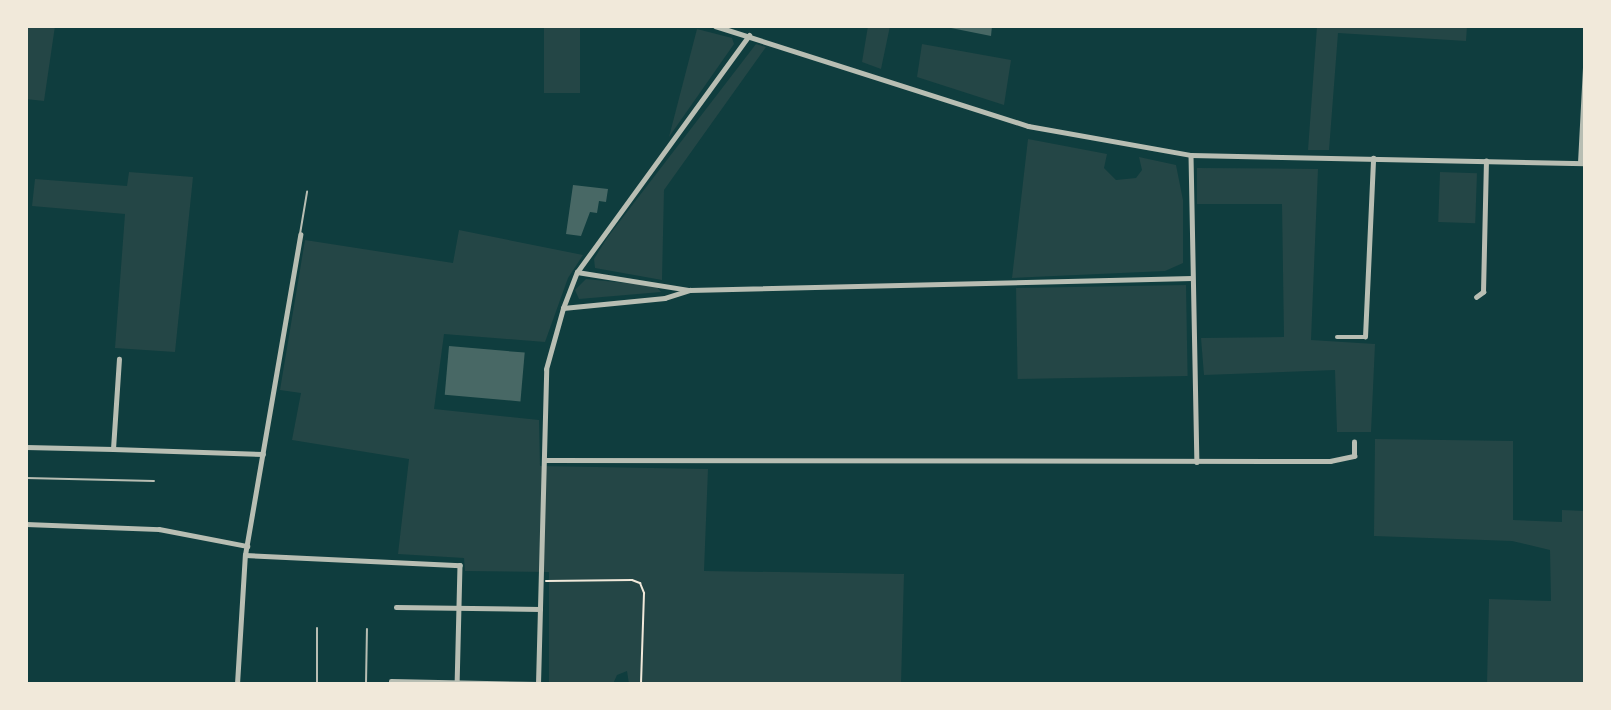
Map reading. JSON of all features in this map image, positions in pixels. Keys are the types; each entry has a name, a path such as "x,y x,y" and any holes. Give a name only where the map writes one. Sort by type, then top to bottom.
{"street":[{"path":"715,26 1028,126 1191,155 1582,163 1585,66"},
{"path":"391,681 538,684 546,369 563,308 577,271 749,35"},
{"path":"1191,155 1197,462"},
{"path":"1337,337 1365,337 1373,158"},
{"path":"1476,297 1483,292 1486,161"},
{"path":"237,684 245,555 300,235"},
{"path":"577,271 690,290 1192,278"},
{"path":"563,308 665,298 690,290"},
{"path":"113,449 119,359"},
{"path":"544,460 1330,461 1354,456 1354,442"},
{"path":"26,447 263,454"},
{"path":"26,524 159,529 247,546"},
{"path":"245,555 460,565 457,683"},
{"path":"396,607 540,608"}],"lane":[{"path":"300,235 307,192"},
{"path":"26,478 154,481"},
{"path":"317,628 317,684"},
{"path":"366,684 367,629"}],"path":[{"path":"541,581 632,580 640,583 644,593 641,684"}],"shaded area":[{"path":"26,26 55,26 44,101 26,99"},
{"path":"544,26 580,26 580,93 544,93"},
{"path":"868,26 890,26 881,69 862,62"},
{"path":"1317,26 1467,26 1466,41 1338,33 1329,150 1308,150"},
{"path":"697,29 732,38 734,44 669,137"},
{"path":"756,44 766,47 664,190 662,280 595,268 594,259 607,238"},
{"path":"922,44 1011,60 1004,105 917,77"},
{"path":"1028,139 1107,154 1104,168 1116,180 1136,178 1142,170 1139,157 1176,165 1183,200 1183,263 1165,271 1012,278"},
{"path":"1197,168 1318,169 1311,340 1375,344 1371,432 1337,432 1335,370 1204,375 1201,338 1284,337 1282,204 1197,204"},
{"path":"129,172 193,177 175,352 115,348 125,214 32,206 35,179 127,186"},
{"path":"1440,172 1477,173 1475,223 1438,222"},
{"path":"459,230 583,255 568,278 545,342 444,334 434,409 539,420 540,466 708,469 704,571 904,574 901,684 629,684 627,671 617,675 613,684 549,684 549,572 465,571 464,558 398,554 409,459 292,440 301,393 280,390 305,240 453,263"},
{"path":"586,279 656,286 661,292 579,299 575,290"},
{"path":"1186,285 1188,376 1018,379 1016,288"},
{"path":"1375,439 1513,441 1513,520 1562,522 1562,510 1585,511 1585,684 1487,684 1489,599 1551,601 1550,550 1512,541 1374,536"}],"building":[{"path":"941,26 992,26 991,36"},
{"path":"573,185 608,189 606,202 599,201 597,213 590,212 581,236 566,234"},
{"path":"449,346 525,353 520,401 445,395"}]}
